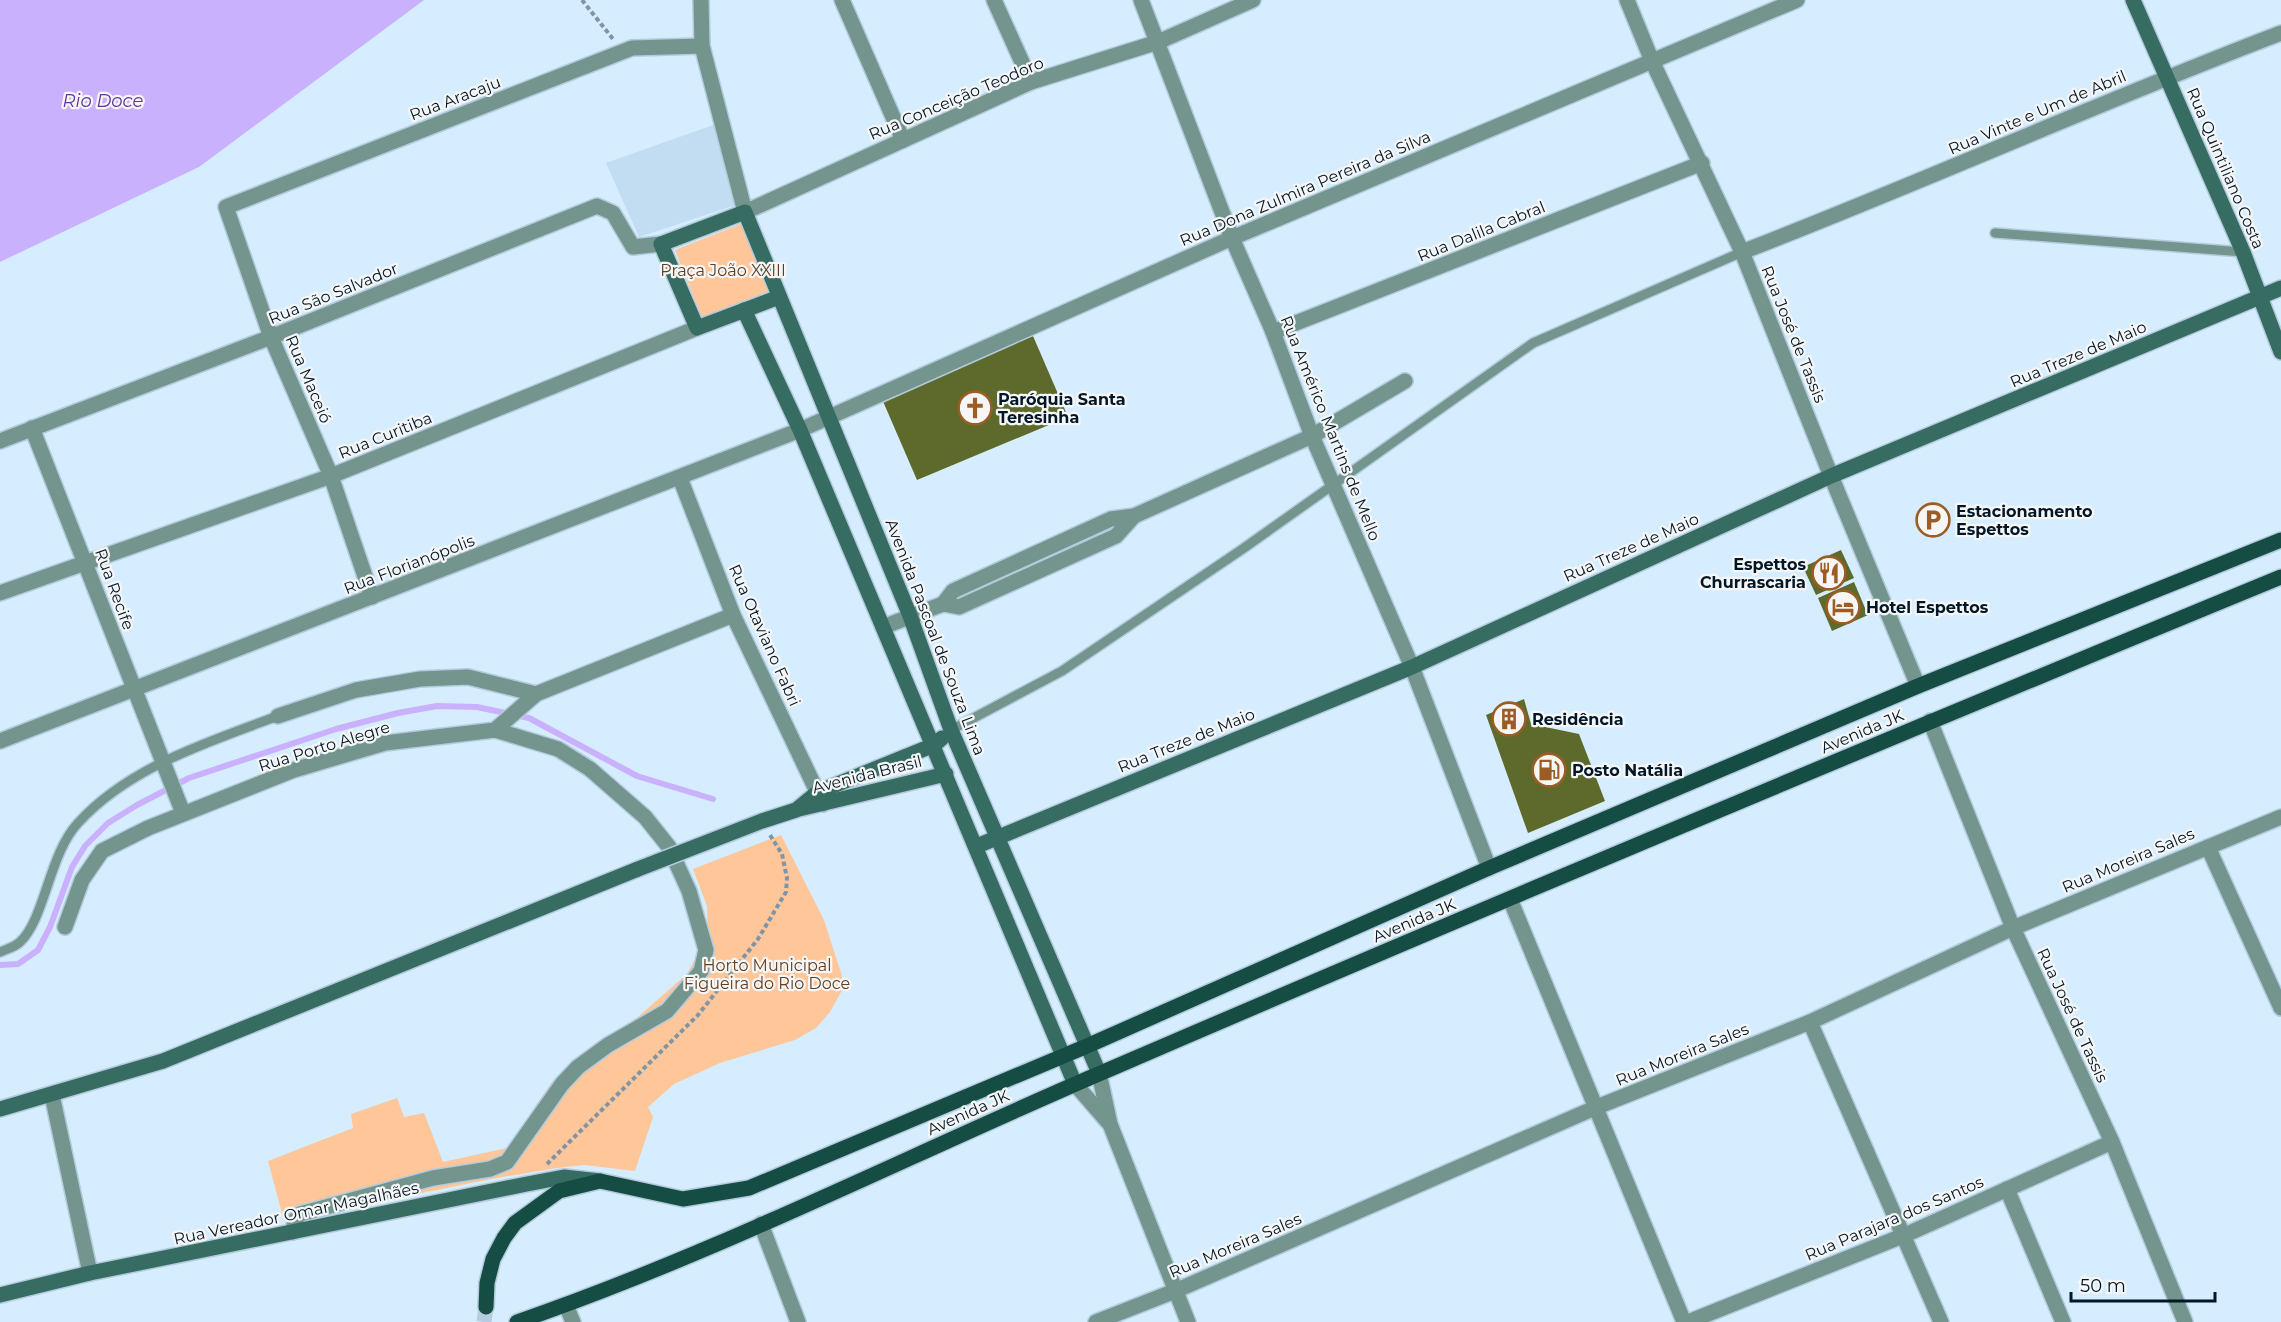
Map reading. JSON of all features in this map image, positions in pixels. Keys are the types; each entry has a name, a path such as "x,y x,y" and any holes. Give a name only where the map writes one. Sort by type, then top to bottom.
{"main road":[{"name":"Avenida JK","path":"600,1181 683,1199 749,1188 1064,1056 1489,868 1918,686 2281,540"},
{"name":"Avenida JK","path":"517,1322 566,1305 761,1224 1099,1073 1930,721 2281,577"},
{"path":"486,1307 487,1283 493,1259 514,1223 559,1191 600,1181"}],"street":[{"path":"698,328 661,244 745,212 702,46 701,0"},
{"path":"842,0 903,140"},
{"path":"994,0 1031,82"},
{"name":"Rua Américo Martins de Mello","path":"1141,0 1232,238 1273,332 1312,436 1412,667 1489,868"},
{"name":"Rua Conceição Teodoro","path":"745,212 1031,82 1158,42 1253,0"},
{"name":"Rua José de Tassis","path":"1627,0 1652,61 1742,252 1918,686"},
{"name":"Rua Dona Zulmira Pereira da Silva","path":"829,415 1232,238 1797,0"},
{"name":"Rua Quintiliano Costa","path":"2133,0 2243,252 2258,298 2281,352"},
{"name":"Rua Vinte e Um de Abril","path":"1742,252 2166,76 2281,33"},
{"name":"Rua Aracaju","path":"226,207 623,51 632,48 702,46"},
{"name":"Rua Dalila Cabral","path":"1273,332 1702,163"},
{"name":"Rua São Salvador","path":"0,441 271,337 597,206 614,213 633,247 661,244"},
{"name":"Rua Maceió","path":"226,207 271,337 331,476 372,597"},
{"name":"Avenida Pascoal de Souza Lima","path":"745,212 910,616 951,730 1099,1073"},
{"name":"Rua Treze de Maio","path":"977,846 1412,667 1831,476 2281,288"},
{"name":"Rua Curitiba","path":"0,593 331,476 779,297"},
{"path":"744,310 800,430 1076,1084 1110,1125"},
{"path":"883,627 943,604 959,607 1116,536 1134,516 1312,436 1405,381"},
{"name":"Rua Florianópolis","path":"0,741 680,478 800,430 829,415"},
{"name":"Rua Recife","path":"32,428 183,813"},
{"name":"Rua Otaviano Fabri","path":"680,478 734,615 821,798"},
{"path":"495,730 536,694 734,615"},
{"path":"278,716 356,690 420,679 468,677 536,694"},
{"name":"Rua José de Tassis","path":"1930,721 2013,928 2112,1142 2185,1322"},
{"path":"293,1232 295,1220 300,1214 433,1178 490,1169 507,1162 562,1084 578,1067 608,1045 667,1011 701,971 706,950 688,891 669,848 645,817 590,769 558,749 495,730"},
{"name":"Rua Porto Alegre","path":"65,927 82,880 102,851 183,813 294,770 385,743 495,730"},
{"path":"0,1109 163,1061 638,869 796,810 934,745 951,730"},
{"name":"Avenida Brasil","path":"821,798 946,774"},
{"name":"Rua Moreira Sales","path":"1096,1322 1175,1291 1597,1107 1810,1022 2013,928 2281,817"},
{"path":"2208,847 2281,1008"},
{"path":"1510,899 1686,1322"},
{"path":"1810,1022 1905,1235 1941,1322"},
{"path":"1099,1073 1110,1125 1188,1322"},
{"path":"52,1095 90,1274"},
{"name":"Rua Parajara dos Santos","path":"1686,1322 1905,1235 2112,1142"},
{"name":"Rua Vereador Omar Magalhães","path":"0,1295 90,1274 564,1177 600,1181"},
{"path":"2007,1189 2063,1322"},
{"path":"761,1224 798,1322"},
{"path":"566,1305 573,1322"}],"lane":[{"path":"1995,233 2243,252"},
{"path":"951,730 1062,671 1244,548 1533,343 1742,252"},
{"path":"0,952 21,941 34,921 52,866 75,826 97,802 129,779 278,716"}],"path":[{"path":"582,0 623,51"},
{"path":"762,821 782,854"}],"shaded area":[{"path":"716,124 739,204 639,237 606,163"}],"green space":[{"name":"Praça João XXIII","path":"743,223 771,290 702,318 675,250"},
{"name":"Horto Municipal Figueira do Rio Doce","path":"781,835 824,920 842,976 841,992 830,1012 816,1028 795,1040 720,1063 674,1084 648,1107 653,1117 635,1171 584,1165 557,1168 284,1221 268,1161 353,1128 351,1114 397,1098 404,1117 424,1113 443,1162 507,1148 552,1082 586,1052 639,1016 687,974 708,935 707,906 693,869"}],"water":[{"name":"Rio Doce","path":"0,0 424,0 199,167 0,262"}],"building":[{"name":"Paróquia Santa Teresinha","path":"1033,336 1068,417 917,480 882,399"},
{"name":"Espettos Churrascaria","path":"1841,550 1854,578 1816,595 1803,567"},
{"name":"Hotel Espettos","path":"1854,582 1868,615 1832,631 1818,598"},
{"name":"Posto Natália","path":"1524,699 1531,724 1579,734 1605,801 1528,833 1486,715"}],"waterway":[{"path":"0,965 18,964 38,950 50,927 72,867 85,846 108,823 189,778 336,729 398,713 437,706 477,707 529,718 637,776 713,799"}],"tunnel":[{"path":"484,1322 486,1307"}],"place":[{"name":"Paróquia Santa Teresinha","path":"975,408"},
{"name":"Estacionamento Espettos","path":"1933,520"},
{"name":"Espettos Churrascaria","path":"1829,573"},
{"name":"Hotel Espettos","path":"1843,607"},
{"name":"Residência","path":"1509,719"},
{"name":"Posto Natália","path":"1549,770"}]}
